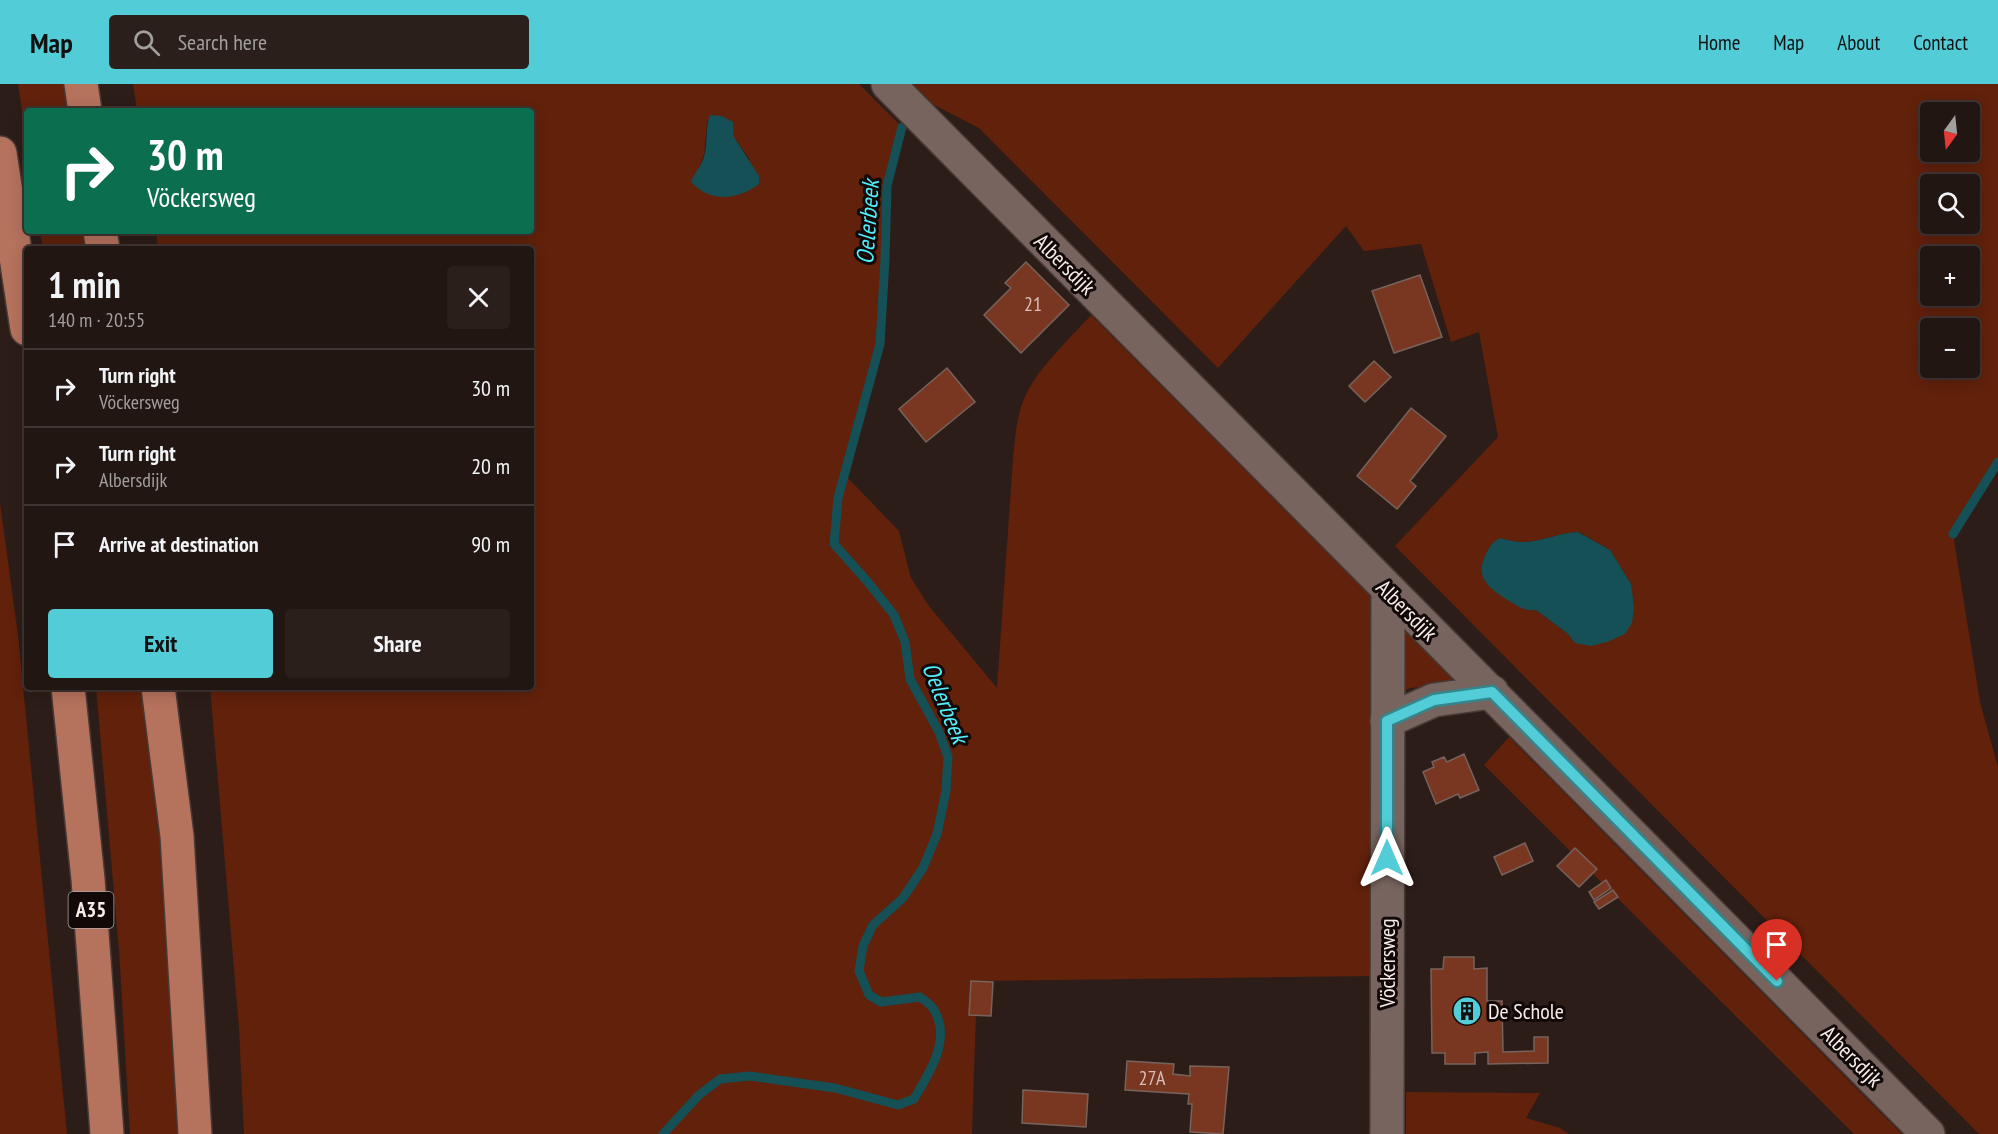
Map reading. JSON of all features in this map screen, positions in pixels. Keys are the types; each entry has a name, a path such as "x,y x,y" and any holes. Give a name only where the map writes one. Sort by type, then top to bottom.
{"highway":[{"path":"81,84 85,108"},
{"path":"0,153 24,309"},
{"name":"A35","path":"68,690 88,879 107,1134"},
{"path":"158,690 177,836 195,1134"}],"street":[{"name":"Albersdijk","path":"888,84 1928,1134"},
{"name":"Vöckersweg","path":"1387,1134 1388,590"},
{"path":"1387,721 1434,700 1492,692"}],"shaded area":[{"path":"18,84 63,84 67,108 24,108 24,124"},
{"path":"133,84 859,84 902,127 887,186 880,344 845,475 899,531 911,578 929,606 997,688 1013,459 1019,413 1037,376 1091,315 1376,602 1379,976 977,981 972,1134 244,1134 239,1028 210,690 534,690 534,246 158,246 156,234 534,234 534,108 137,108","holes":["711,115 733,122 734,137 750,160 698,171 704,155 707,123"]},
{"path":"903,84 1998,84 1998,462 1953,534 1980,702 1998,767 1998,1134 1979,1134 1395,546 1498,437 1479,332 1451,342 1421,244 1364,251 1346,226 1218,368 979,128 911,93","holes":["1579,532 1610,550 1631,584 1575,643 1568,634 1536,610 1500,538 1522,542"]},
{"path":"40,234 88,234 90,246 42,246"},
{"path":"0,503 18,635 67,1134 0,1134"},
{"path":"1396,608 1468,682 1411,688 1395,694"},
{"path":"96,690 149,690 187,1134 130,1134 119,950"},
{"path":"1509,737 1902,1134 1854,1134 1484,765"},
{"path":"1406,1092 1540,1093 1526,1118 1560,1128 1569,1134 1406,1134"}],"water":[{"path":"710,115 722,116 733,122 734,137 759,176 759,184 742,193 724,197 707,193 691,182 704,157"},
{"path":"1578,532 1610,550 1631,584 1634,607 1632,623 1625,634 1591,646 1575,643 1568,634 1536,610 1522,608 1502,596 1485,581 1482,568 1490,547 1500,538 1522,542"}],"building":[{"path":"1026,262 1069,305 1021,353 984,315 1011,288 1005,283"},
{"path":"1420,275 1442,337 1394,353 1372,291"},
{"path":"1374,361 1391,377 1365,402 1349,386"},
{"path":"947,368 975,402 926,442 899,409"},
{"path":"1411,408 1446,436 1410,481 1416,486 1397,509 1357,476"},
{"path":"1464,754 1479,790 1460,798 1458,794 1436,804 1423,772 1434,767 1432,762 1444,757 1447,762"},
{"path":"1525,843 1533,861 1502,875 1494,857"},
{"path":"1575,848 1597,869 1579,887 1557,866"},
{"path":"1606,880 1611,888 1594,900 1589,892"},
{"path":"1613,890 1618,897 1599,909 1594,902"},
{"name":"De Schole","path":"1444,957 1474,957 1474,969 1487,968 1487,1001 1502,1001 1503,1052 1534,1051 1534,1037 1548,1037 1548,1063 1488,1064 1488,1052 1475,1053 1475,1064 1445,1064 1445,1053 1432,1053 1431,969 1443,969"},
{"path":"971,981 993,982 991,1016 969,1015"},
{"path":"1127,1061 1174,1064 1173,1074 1190,1076 1190,1066 1229,1067 1223,1134 1190,1132 1192,1104 1188,1104 1189,1094 1125,1090"},
{"path":"1023,1090 1088,1094 1086,1127 1022,1123"}],"waterway":[{"name":"Oelerbeek","path":"663,1134 699,1095 720,1079 750,1076 835,1088 898,1105 914,1099 932,1067 940,1044 939,1021 930,1004 920,997 881,1002 869,995 859,971 863,946 873,925 903,898 923,868 937,834 946,791 948,757 939,732 910,679 905,642 894,615 834,544 838,498 880,344 887,186 902,127"},
{"path":"1953,534 1998,462"}],"place":[{"name":"De Schole","path":"1467,1011"}],"route":[{"path":"1387,858 1387,721 1434,700 1492,692 1777,981"}]}
